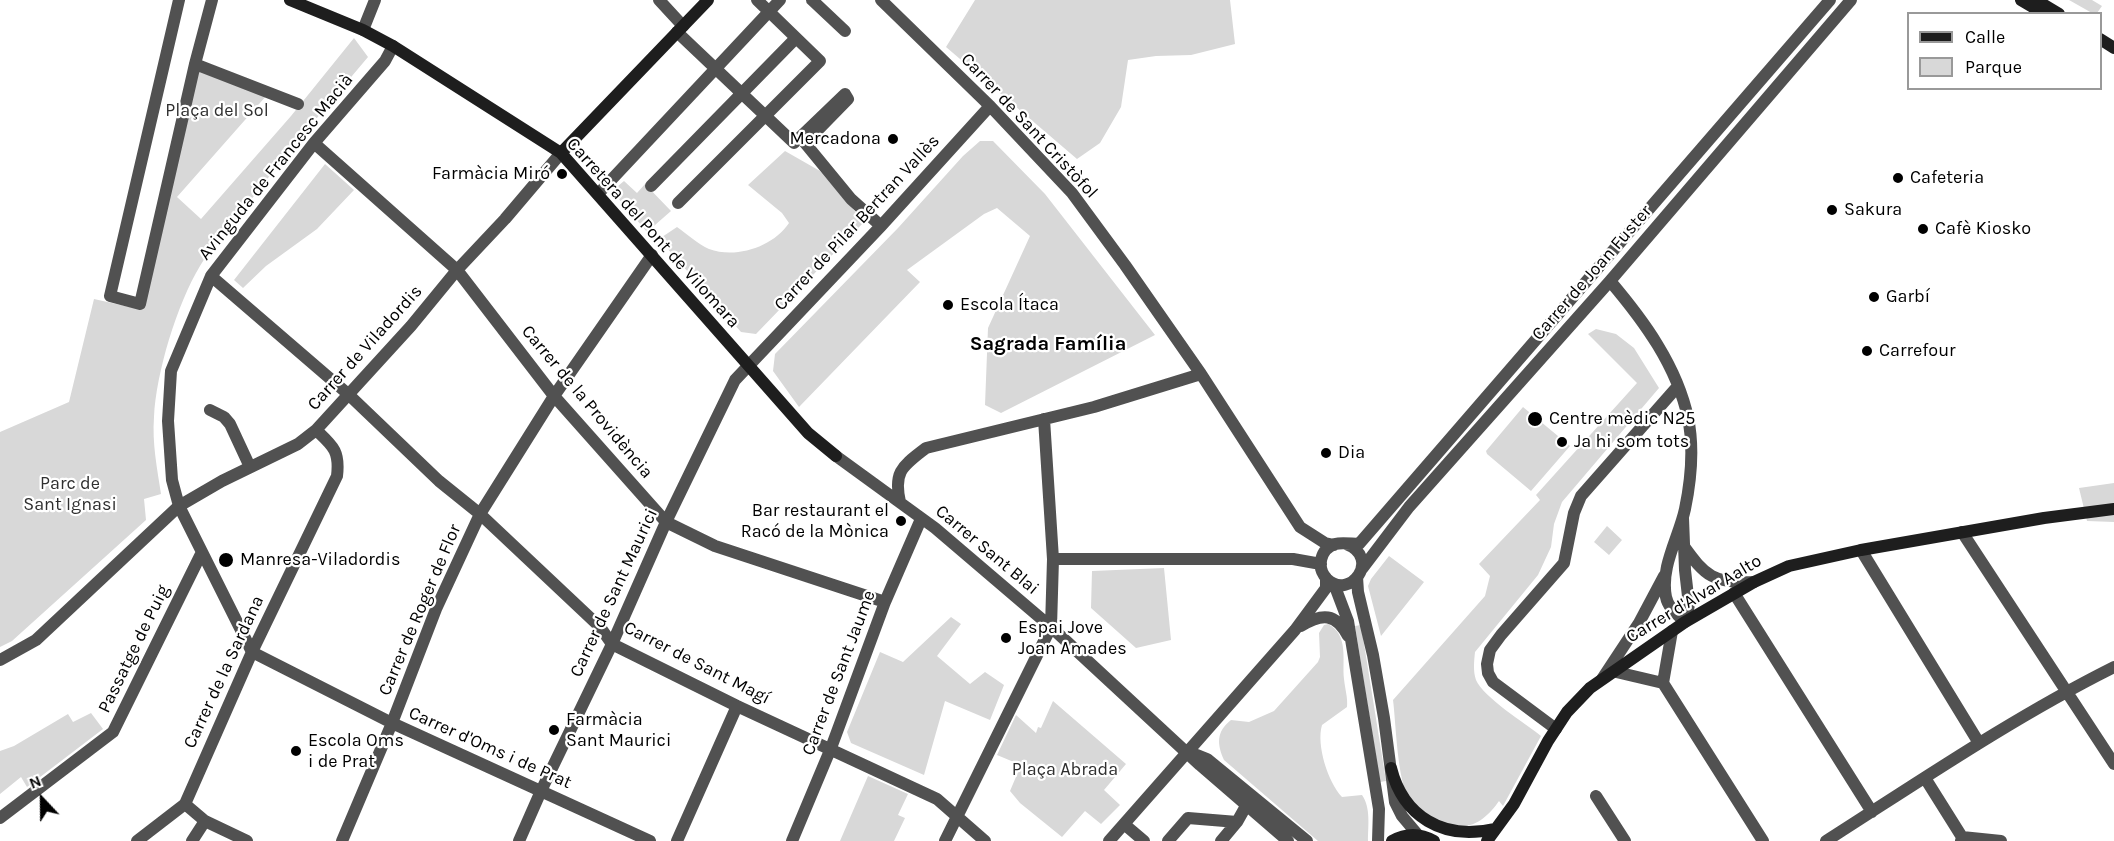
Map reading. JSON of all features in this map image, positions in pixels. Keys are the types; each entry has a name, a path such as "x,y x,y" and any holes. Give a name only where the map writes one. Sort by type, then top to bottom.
{"street":[{"path":"179,0 110,296 140,304 212,0"},
{"name":"Carretera del Pont de Vilomara","path":"290,0 363,30 393,46 561,153 812,437 836,456"},
{"path":"363,30 375,0"},
{"path":"659,0 680,29 716,69 794,143 845,94 848,99 805,143 851,198 881,226"},
{"name":"Carrer de Viladordis","path":"0,660 36,640 179,506 298,444 316,430 411,326 457,270 505,219 561,153 708,0"},
{"path":"678,203 820,61 757,0"},
{"path":"598,194 780,0"},
{"path":"812,0 845,31"},
{"name":"Carrer de Joan Fuster","path":"1340,544 1359,544 1830,0"},
{"name":"Carrer de Joan Fuster","path":"1360,573 1410,507 1611,280 1851,0"},
{"path":"2020,0 2040,12"},
{"path":"2036,0 2056,12"},
{"name":"Carrer de Sant Cristòfol","path":"890,3 1072,193 1201,374"},
{"path":"651,186 796,38"},
{"name":"Avinguda de Francesc Macià","path":"252,652 179,506 172,480 168,421 171,371 211,276 314,143 385,61 393,46"},
{"path":"195,64 298,104"},
{"name":"Carrer de Pilar Bertran Vallès","path":"749,365 881,226 990,106"},
{"name":"Carrer de la Providència","path":"314,143 457,270 554,396 666,522 715,546 885,602"},
{"name":"Carrer de Roger de Flor","path":"342,841 392,723 436,609 480,514 554,396 652,255"},
{"name":"Carrer de Sant Magí","path":"211,276 348,394 439,481 480,514 600,627 612,644 737,706 937,798 985,841"},
{"path":"1611,280 1654,338 1678,386 1688,419 1691,444 1689,480 1683,518 1666,572 1639,623 1607,675 1663,683"},
{"name":"Carrer de Sant Maurici","path":"519,841 612,644 666,522 735,380 749,365"},
{"path":"900,502 897,488 898,476 907,463 926,448 1094,407 1201,374 1300,527 1325,543 1340,544 1357,551 1361,556 1358,592 1373,655 1395,802 1402,816 1418,835"},
{"path":"1556,729 1493,682 1488,674 1487,664 1490,650 1564,563 1574,513 1581,496 1678,386"},
{"path":"210,410 224,417 230,424 250,467"},
{"path":"945,841 1051,627 1053,559 1044,419"},
{"name":"Carrer de la Sardana","path":"184,804 252,652 337,476 339,460 332,446 316,430"},
{"name":"Carrer Sant Blai","path":"836,456 935,528 1051,627 1246,806 1288,841"},
{"name":"Carrer d'Alvar Aalto","path":"1486,841 1514,804 1567,712 1607,675 1685,622 1754,582 1790,566 1861,550 2114,509"},
{"path":"1683,518 1689,605 1685,622"},
{"name":"Carrer de Sant Jaume","path":"792,841 831,748 885,602 921,519"},
{"path":"1962,532 2114,764"},
{"path":"1340,544 1323,554 1321,564 1348,621 1379,809 1378,841"},
{"path":"1683,544 1698,566 1714,577 1738,582 1754,582"},
{"path":"1861,550 1979,743"},
{"name":"Passatge de Puig","path":"0,818 113,732 202,552"},
{"path":"1053,559 1293,560 1321,564"},
{"path":"1666,572 1665,596 1668,603 1685,622"},
{"path":"1330,581 1347,584 1360,573"},
{"path":"1109,841 1295,630 1330,581"},
{"path":"1734,593 1872,812"},
{"path":"1295,630 1312,619 1330,618 1338,621 1351,642"},
{"path":"1672,631 1663,683 1763,841"},
{"name":"Carrer d'Oms i de Prat","path":"252,652 392,723 650,841"},
{"path":"1826,841 1979,743 2114,667"},
{"path":"677,841 737,706"},
{"name":"Carrer Sant Blai","path":"1188,752 1207,759 1307,841"},
{"path":"1391,768 1395,786 1408,810 1422,824 1442,836 1467,840 1487,833 1498,826"},
{"path":"1925,778 1961,839 2001,841"},
{"path":"1596,796 1624,841"},
{"path":"145,839 184,804 205,821 247,841"},
{"path":"1221,841 1237,822 1246,806"},
{"path":"1168,841 1188,818 1237,822"},
{"path":"192,841 205,821"},
{"path":"1124,825 1144,841"},
{"path":"1392,841 1404,836 1418,835 1434,841"}],"green space":[{"path":"975,0 1230,0 1235,44 1191,55 1128,60 1121,107 1100,143 1077,159 946,47"},
{"path":"2069,0 2092,0 2102,6 2098,12 2090,12"},
{"name":"Parc de Sant Ignasi","path":"354,38 368,57 217,242 200,266 183,299 163,360 156,399 155,456 161,494 144,499 146,520 12,641 0,647 0,432 69,402 94,299 143,310 199,70 267,95 177,197 201,219 291,116"},
{"path":"980,141 993,141 1045,194 1155,335 1001,413 985,405 988,328 1030,236 997,208 984,214 907,270 920,282 799,407 773,371 775,354 898,228 963,156"},
{"path":"785,151 820,171 864,222 756,334 741,332 659,239 677,227 709,249 731,253 753,249 774,239 789,223 782,213 748,185"},
{"path":"325,164 354,190 317,229 266,266 243,288 234,280"},
{"path":"624,181 637,193 645,184 671,211 647,232 612,191"},
{"path":"1596,329 1616,334 1634,348 1659,388 1562,502 1554,524 1551,547 1538,575 1475,652 1474,673 1480,687 1541,736 1503,806 1499,801 1485,817 1473,824 1453,825 1419,809 1406,792 1400,767 1393,700 1485,596 1490,576 1479,564 1540,500 1536,495 1637,383 1588,334"},
{"path":"1523,407 1570,446 1531,491 1486,451"},
{"path":"2114,483 2114,522 2087,521 2079,488"},
{"path":"1607,526 1622,540 1609,555 1594,542"},
{"path":"1389,556 1424,582 1381,636 1368,586"},
{"path":"1164,568 1171,640 1136,648 1091,608 1092,571"},
{"path":"951,617 961,624 937,656 970,684 985,672 1004,685 990,720 945,701 924,775 851,743 847,732 880,652 903,662"},
{"path":"1328,624 1335,629 1342,641 1347,707 1322,725 1322,753 1332,782 1342,797 1362,795 1365,800 1368,841 1318,841 1224,760 1220,749 1220,734 1231,720 1249,722 1274,711 1318,662 1320,657 1319,633 1324,625"},
{"path":"1361,625 1386,781 1380,782 1355,626"},
{"name":"Plaça Abrada","path":"1053,701 1126,764 1104,790 1120,805 1101,824 1085,811 1062,837 1020,803 1010,791 1021,765 997,755 1016,715 1036,733 1038,727 1041,728"},
{"path":"91,713 103,729 27,787 21,777 0,794 0,751 14,746 68,714 73,722"},
{"path":"868,776 908,794 898,815 905,818 894,841 840,841"}],"place":[{"name":"Mercadona","path":"893,139"},
{"name":"Farmàcia Miró","path":"562,174"},
{"name":"Cafeteria","path":"1898,178"},
{"name":"Sakura","path":"1832,210"},
{"name":"Cafè Kiosko","path":"1923,229"},
{"name":"Garbí","path":"1874,297"},
{"name":"Escola Ítaca","path":"948,305"},
{"name":"Carrefour","path":"1867,351"},
{"name":"Centre mèdic N25","path":"1535,419"},
{"name":"Ja hi som tots","path":"1562,442"},
{"name":"Dia","path":"1326,453"},
{"name":"Bar restaurant el Racó de la Mònica","path":"901,521"},
{"name":"Manresa-Viladordis","path":"226,560"},
{"name":"Espai Jove Joan Amades","path":"1006,638"},
{"name":"Farmàcia Sant Maurici","path":"554,730"},
{"name":"Escola Oms i de Prat","path":"296,751"}],"district":[{"name":"Sagrada Família","path":"1048,344"}],"park label":[{"name":"Plaça del Sol","path":"217,111"}]}
